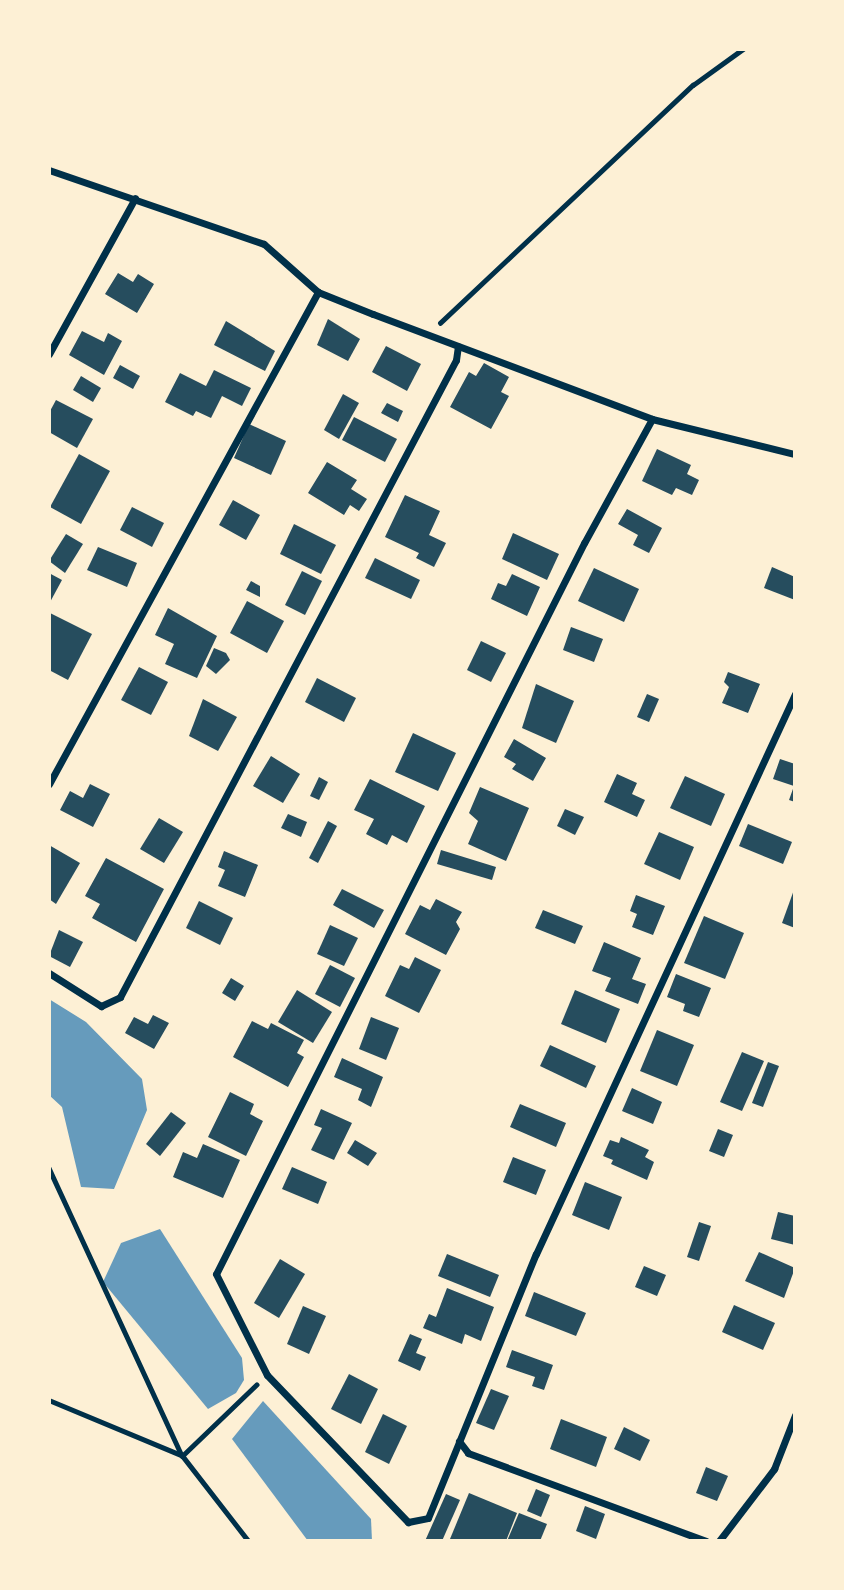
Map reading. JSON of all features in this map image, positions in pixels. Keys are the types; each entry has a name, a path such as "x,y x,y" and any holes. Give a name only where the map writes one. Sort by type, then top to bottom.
{"street":[{"path":"49,170 264,244 318,292 458,346 652,419 795,454"},
{"path":"49,354 135,198"},
{"path":"49,784 318,292"},
{"path":"49,973 101,1006 120,997 456,360 458,346"},
{"path":"652,419 584,542 216,1274 267,1375 408,1522 428,1518 536,1254 795,694"},
{"path":"719,1541 774,1469 795,1415"},
{"path":"459,1441 468,1453 706,1541"}],"path":[{"path":"428,334 693,85 743,49"},
{"path":"49,1168 182,1456 248,1541"},
{"path":"182,1456 267,1375"},
{"path":"49,1400 182,1456"}],"water":[{"path":"49,999 86,1022 142,1079 147,1110 114,1189 81,1187 62,1107 49,1095"},
{"path":"160,1229 242,1358 244,1380 236,1393 208,1409 103,1282 121,1243"},
{"path":"263,1401 371,1519 372,1541 308,1541 232,1439"}],"building":[{"path":"118,273 133,282 138,274 154,284 137,313 105,294"},
{"path":"328,319 360,339 348,361 317,345"},
{"path":"226,321 275,351 265,371 214,345"},
{"path":"82,331 104,342 108,333 122,341 104,375 69,355"},
{"path":"386,346 421,364 407,391 372,372"},
{"path":"484,363 509,377 501,392 509,396 491,429 450,407 469,372 476,376"},
{"path":"120,365 140,376 133,389 113,378"},
{"path":"214,370 251,388 242,406 222,396 211,418 196,411 193,416 165,402 180,373 206,386"},
{"path":"81,376 101,388 93,402 73,390"},
{"path":"343,394 359,403 339,439 324,430"},
{"path":"56,400 93,419 77,448 49,432 49,413"},
{"path":"387,403 403,411 398,422 381,413"},
{"path":"354,417 397,439 385,462 342,440"},
{"path":"249,424 286,441 271,475 234,458"},
{"path":"657,449 691,465 687,474 699,480 692,495 676,488 672,495 642,481"},
{"path":"79,454 110,471 81,524 50,507"},
{"path":"327,462 357,480 351,489 367,499 359,511 350,505 344,515 308,493"},
{"path":"405,495 440,511 429,535 446,543 434,567 416,558 419,553 385,537"},
{"path":"233,500 260,515 246,540 219,525"},
{"path":"132,507 164,523 152,547 120,530"},
{"path":"627,509 662,528 649,553 633,545 638,535 618,524"},
{"path":"294,524 336,545 321,574 280,554"},
{"path":"513,533 559,554 547,580 502,559"},
{"path":"66,534 83,544 65,573 49,561"},
{"path":"98,547 137,563 127,587 87,570"},
{"path":"375,558 420,580 411,599 365,578"},
{"path":"772,567 795,577 795,600 764,588"},
{"path":"594,568 639,589 624,622 578,601"},
{"path":"302,571 322,581 305,615 285,605"},
{"path":"49,573 62,580 49,604"},
{"path":"512,574 540,587 527,616 491,599 498,583 506,586"},
{"path":"251,581 260,586 260,597 246,590"},
{"path":"247,601 284,621 267,653 230,633"},
{"path":"168,608 217,636 197,678 165,664 174,644 155,635"},
{"path":"50,613 92,634 68,680 49,670"},
{"path":"571,627 603,639 594,662 563,650"},
{"path":"481,641 506,653 491,682 467,670"},
{"path":"214,648 226,653 230,660 216,674 206,666"},
{"path":"139,667 168,682 151,715 121,700"},
{"path":"728,672 760,684 748,713 722,703 729,687 724,682"},
{"path":"317,678 356,698 344,722 305,702"},
{"path":"536,684 574,701 556,743 522,728"},
{"path":"647,694 659,699 649,722 637,717"},
{"path":"203,699 237,717 218,751 189,736"},
{"path":"413,733 456,753 438,791 395,772"},
{"path":"514,739 546,758 533,781 512,769 516,764 504,757"},
{"path":"271,756 300,774 283,803 253,786"},
{"path":"780,759 795,764 795,802 789,800 794,786 773,779"},
{"path":"617,774 637,783 632,794 645,800 637,817 604,802"},
{"path":"685,776 725,794 711,826 670,808"},
{"path":"319,777 328,782 319,800 310,796"},
{"path":"370,779 425,806 407,843 392,835 387,845 366,834 374,819 354,810"},
{"path":"90,784 110,794 93,827 60,810 70,791 83,798"},
{"path":"480,787 529,808 506,861 468,844 478,821 469,813"},
{"path":"565,809 584,817 575,835 557,826"},
{"path":"288,814 307,822 301,837 281,828"},
{"path":"159,818 183,832 164,863 140,849"},
{"path":"328,821 337,826 318,863 309,858"},
{"path":"748,824 792,842 783,864 739,846"},
{"path":"659,832 694,847 680,880 644,864"},
{"path":"49,845 80,863 56,904 49,899"},
{"path":"441,850 496,867 492,880 437,864"},
{"path":"224,851 258,865 245,897 218,886 225,870 218,867"},
{"path":"106,858 164,889 136,942 92,918 100,904 85,896"},
{"path":"795,887 795,928 782,923"},
{"path":"342,889 384,910 374,928 333,905"},
{"path":"636,895 665,906 653,935 632,927 637,914 630,911"},
{"path":"436,899 462,912 456,922 460,929 446,955 405,934 420,905 430,910"},
{"path":"199,901 233,918 220,945 186,928"},
{"path":"543,910 583,926 575,944 535,928"},
{"path":"704,916 744,933 725,979 684,963"},
{"path":"330,925 358,938 344,966 317,954"},
{"path":"59,930 83,942 70,967 49,956"},
{"path":"604,942 641,958 632,979 646,984 638,1004 605,991 611,978 592,971"},
{"path":"415,957 441,970 419,1013 385,996 400,965 409,969"},
{"path":"330,965 355,978 340,1007 315,994"},
{"path":"676,974 711,988 699,1017 683,1011 685,1004 667,997"},
{"path":"231,978 244,986 235,1001 222,993"},
{"path":"297,990 332,1012 313,1043 278,1022"},
{"path":"575,990 620,1009 606,1043 561,1024"},
{"path":"153,1015 169,1023 154,1049 125,1033 134,1017 148,1024"},
{"path":"371,1017 399,1028 386,1060 359,1049"},
{"path":"252,1021 268,1029 271,1023 304,1040 297,1053 304,1057 288,1087 233,1057"},
{"path":"657,1030 694,1045 677,1086 640,1071"},
{"path":"550,1045 596,1066 586,1088 540,1066"},
{"path":"742,1052 764,1061 742,1111 720,1102"},
{"path":"342,1058 383,1077 371,1107 358,1100 362,1089 334,1077"},
{"path":"768,1062 779,1066 763,1107 752,1103"},
{"path":"632,1088 662,1102 653,1124 622,1111"},
{"path":"230,1092 254,1104 250,1114 263,1121 246,1156 208,1137"},
{"path":"520,1104 566,1123 556,1147 510,1127"},
{"path":"321,1109 352,1123 334,1160 311,1150 322,1128 314,1125"},
{"path":"171,1112 186,1123 160,1156 146,1144"},
{"path":"718,1129 733,1135 724,1157 709,1151"},
{"path":"621,1137 649,1150 645,1157 654,1162 647,1180 611,1164 613,1160 603,1156 610,1140 619,1143"},
{"path":"355,1140 377,1153 368,1166 347,1153"},
{"path":"203,1144 240,1160 223,1198 173,1177 183,1152 197,1158"},
{"path":"513,1157 546,1170 536,1195 503,1182"},
{"path":"292,1167 327,1182 318,1204 282,1189"},
{"path":"585,1182 622,1197 609,1230 572,1215"},
{"path":"778,1212 795,1216 795,1245 771,1239"},
{"path":"699,1222 711,1226 699,1261 687,1257"},
{"path":"759,1252 795,1268 784,1298 745,1281"},
{"path":"447,1254 499,1275 490,1297 438,1276"},
{"path":"280,1259 305,1274 279,1318 254,1303"},
{"path":"644,1266 666,1275 657,1296 635,1287"},
{"path":"447,1288 494,1307 481,1341 465,1334 462,1344 423,1328 429,1314 436,1317"},
{"path":"534,1292 586,1313 576,1336 525,1316"},
{"path":"734,1305 775,1323 763,1350 722,1332"},
{"path":"303,1306 326,1316 309,1354 287,1344"},
{"path":"410,1334 422,1339 416,1353 426,1357 420,1371 398,1361"},
{"path":"512,1350 553,1365 544,1390 532,1386 535,1377 506,1367"},
{"path":"349,1374 378,1389 361,1424 331,1409"},
{"path":"491,1389 509,1396 494,1430 476,1423"},
{"path":"383,1414 407,1426 389,1464 365,1452"},
{"path":"561,1419 607,1437 596,1467 550,1449"},
{"path":"624,1427 650,1440 640,1461 614,1449"},
{"path":"706,1467 728,1476 717,1501 696,1493"},
{"path":"536,1489 550,1495 541,1517 527,1511"},
{"path":"469,1493 517,1513 506,1541 450,1539"},
{"path":"446,1494 460,1500 442,1541 425,1541"},
{"path":"585,1506 605,1514 596,1539 576,1531"},
{"path":"519,1513 547,1524 540,1541 507,1541"}]}
